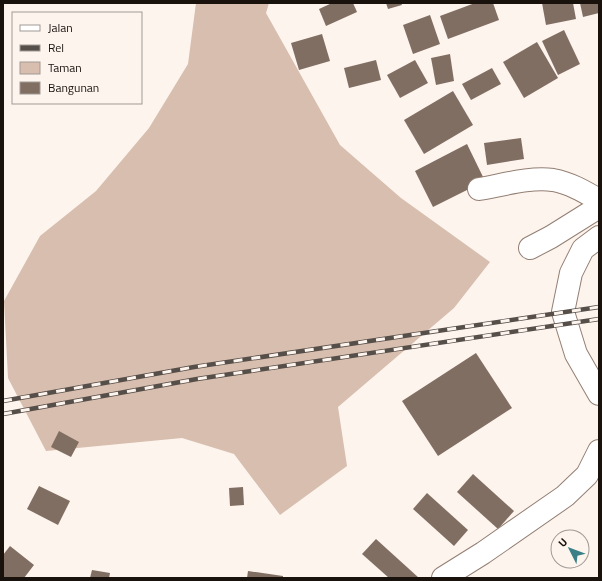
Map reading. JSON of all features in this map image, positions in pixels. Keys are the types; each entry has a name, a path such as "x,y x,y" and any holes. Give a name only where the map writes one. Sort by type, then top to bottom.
{"street":[{"path":"479,189 533,179 554,180 577,187 599,200"},
{"path":"530,248 551,237 599,207"},
{"path":"599,237 583,249 571,273 563,312 576,354 599,394"},
{"path":"443,578 483,553 565,496 587,475 599,451"}],"green space":[{"path":"196,3 269,3 266,13 340,145 401,198 490,262 454,308 338,407 347,466 280,515 234,454 182,438 46,451 8,378 4,301 40,236 96,191 149,128 188,64"}],"building":[{"path":"332,3 353,3 357,12 326,26 319,9"},
{"path":"386,3 401,3 402,5 388,9"},
{"path":"475,3 493,3 499,20 448,39 440,16"},
{"path":"542,3 573,3 576,19 546,25"},
{"path":"580,3 599,3 599,13 583,17"},
{"path":"430,15 440,44 413,54 403,25"},
{"path":"564,30 580,64 558,75 542,41"},
{"path":"322,34 330,61 299,70 291,43"},
{"path":"537,42 558,78 524,98 503,62"},
{"path":"450,54 454,81 436,85 431,58"},
{"path":"376,60 381,80 349,88 344,68"},
{"path":"415,60 428,83 400,98 387,75"},
{"path":"492,68 501,84 471,100 462,84"},
{"path":"453,91 473,125 424,154 404,120"},
{"path":"521,138 524,159 487,165 484,143"},
{"path":"467,144 485,181 433,207 415,171"},
{"path":"476,353 512,408 438,456 402,401"},
{"path":"59,431 79,442 71,457 51,447"},
{"path":"473,474 514,511 498,529 457,492"},
{"path":"39,486 70,501 58,525 27,509"},
{"path":"243,487 244,505 230,506 229,488"},
{"path":"427,493 468,530 454,546 413,509"},
{"path":"376,539 419,578 389,578 362,554"},
{"path":"10,546 34,565 24,578 3,578 3,555"},
{"path":"92,570 110,573 109,578 90,578"},
{"path":"248,571 283,576 283,578 247,578"}],"railway":[{"path":"3,401 194,367 599,307"},
{"path":"3,414 197,379 599,319"}]}
